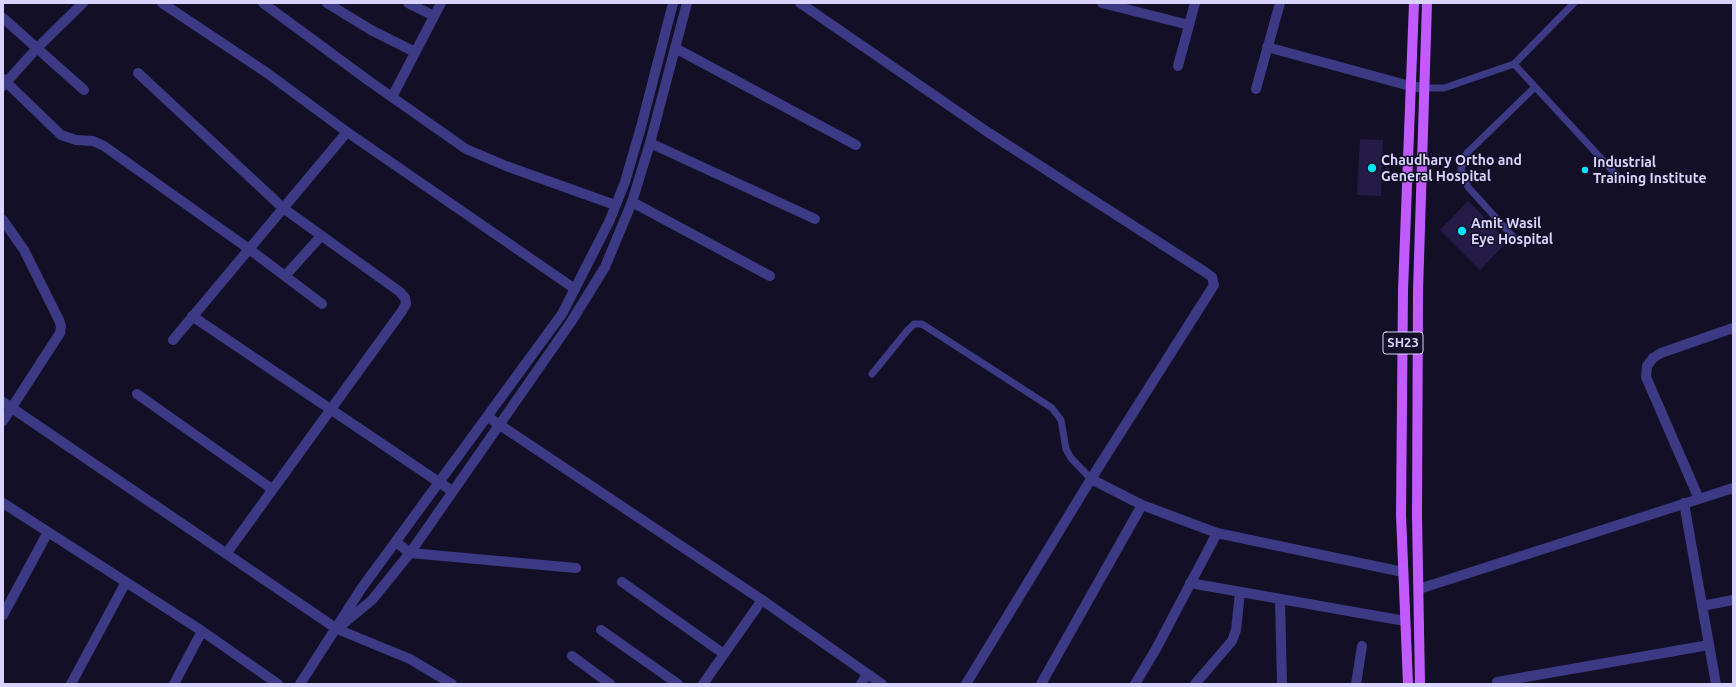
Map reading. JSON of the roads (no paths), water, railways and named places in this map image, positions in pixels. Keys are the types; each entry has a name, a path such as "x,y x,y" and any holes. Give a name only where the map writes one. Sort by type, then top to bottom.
{"main road":[{"name":"SH23","path":"1408,684 1401,515 1403,290 1414,3"},
{"name":"SH23","path":"1420,684 1418,290 1427,3"}],"street":[{"path":"84,3 37,48 4,83 61,135 76,140 93,141 104,146 249,249 322,304"},
{"path":"162,3 266,73 347,132 576,289"},
{"path":"263,3 466,149 615,205"},
{"path":"327,3 371,30 415,52"},
{"path":"408,3 434,16"},
{"path":"392,97 441,3"},
{"path":"300,684 337,629 361,589 440,483 562,314 576,289 615,205 624,182 642,127 673,3"},
{"path":"337,629 372,600 410,553 571,322 605,267 632,202 650,143 687,3"},
{"path":"800,3 989,133 1212,278 1214,285 1210,294 1091,480 966,684"},
{"path":"1102,3 1189,25"},
{"path":"1178,66 1195,3"},
{"path":"1256,88 1280,3"},
{"path":"3,18 84,90"},
{"path":"1267,47 1410,86 1424,88"},
{"path":"675,48 856,145"},
{"path":"138,73 283,208 400,292 405,298 406,304 402,311 226,554"},
{"path":"173,340 347,132"},
{"path":"650,143 815,219"},
{"path":"632,202 770,276"},
{"path":"3,220 24,250 61,326 60,333 7,405 3,421"},
{"path":"285,276 321,236"},
{"path":"192,316 452,491"},
{"path":"1699,499 1646,377 1647,366 1653,358 1660,354 1733,328"},
{"path":"137,394 272,489"},
{"path":"7,405 337,629 410,659 452,684"},
{"path":"488,416 762,600 882,684"},
{"path":"1091,480 1142,506 1217,533 1403,572"},
{"path":"1419,589 1733,488"},
{"path":"3,503 202,631 278,684"},
{"path":"1684,503 1716,684"},
{"path":"1041,684 1142,506"},
{"path":"3,615 48,532"},
{"path":"1135,684 1156,649 1217,533"},
{"path":"396,542 410,553 576,568"},
{"path":"71,684 126,582"},
{"path":"622,582 724,654"},
{"path":"1190,583 1405,621"},
{"path":"1195,684 1232,641 1236,630 1240,592"},
{"path":"1280,599 1282,684"},
{"path":"703,684 762,600"},
{"path":"1702,606 1733,600"},
{"path":"600,630 678,684"},
{"path":"174,684 202,631"},
{"path":"1497,682 1709,645"},
{"path":"1356,684 1362,646"},
{"path":"572,656 610,684"},
{"path":"861,684 867,674"}],"lane":[{"path":"1424,88 1444,88 1514,64 1574,3"},
{"path":"1514,64 1622,181"},
{"path":"1516,240 1468,187 1461,168 1467,153 1535,87"},
{"path":"872,374 914,324 922,324 1052,408 1061,420 1066,449 1071,458 1091,480"}],"place":[{"name":"Chaudhary Ortho and General Hospital","path":"1372,168"},
{"name":"Industrial Training Institute","path":"1585,170"},
{"name":"Amit Wasil Eye Hospital","path":"1462,231"}]}
